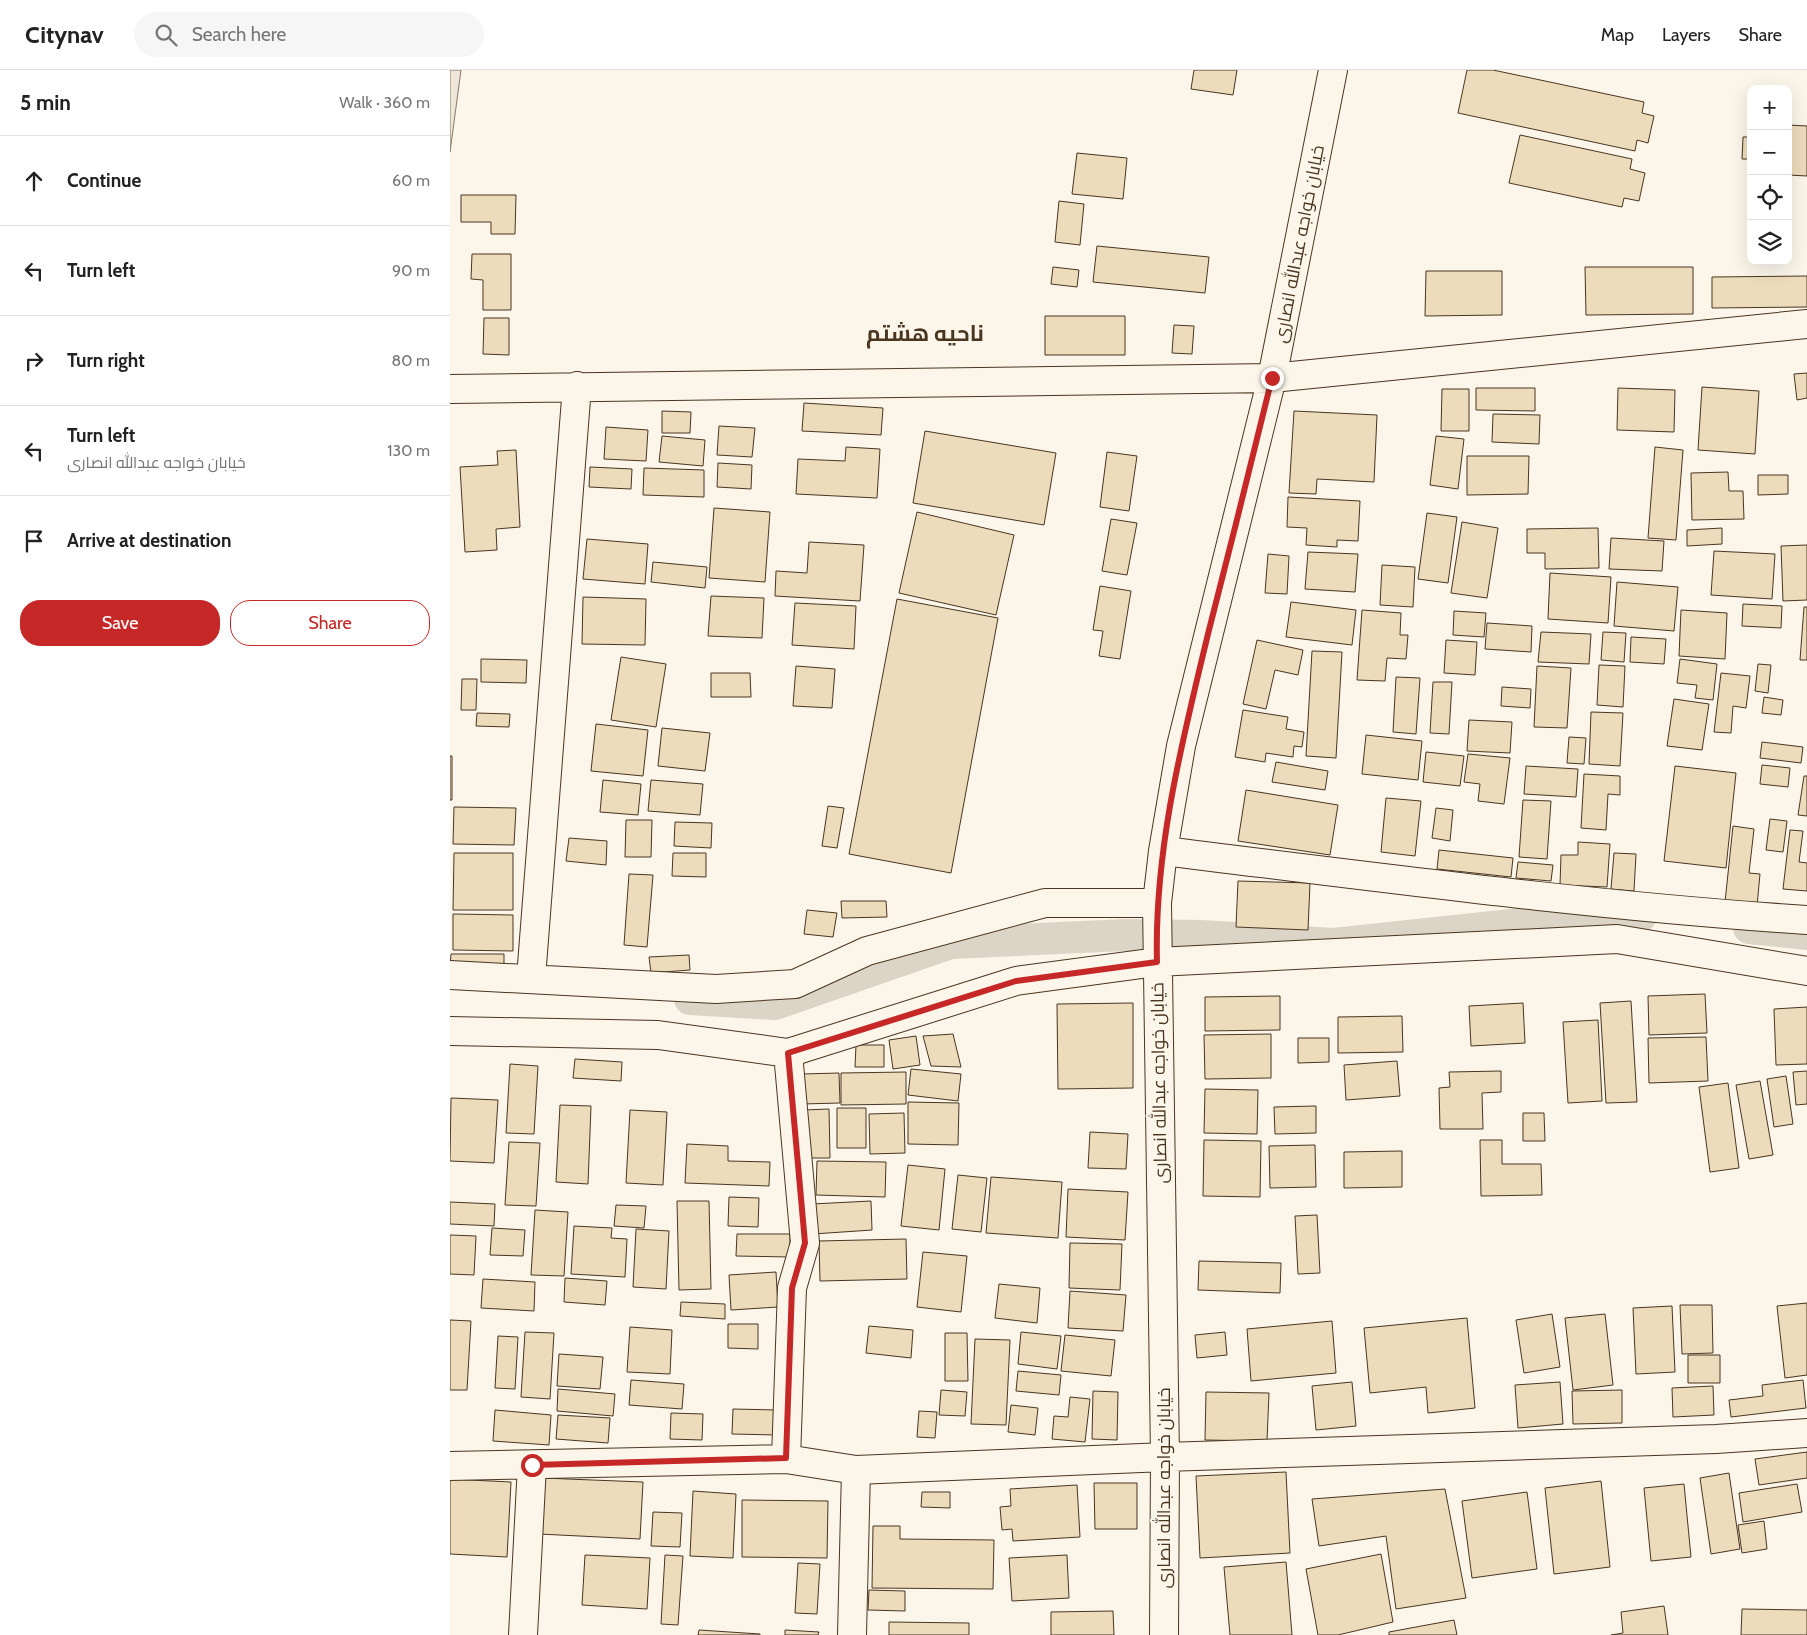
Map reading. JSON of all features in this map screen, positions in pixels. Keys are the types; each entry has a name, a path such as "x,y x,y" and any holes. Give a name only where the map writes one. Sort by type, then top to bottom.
{"street":[{"name":"خیابان خواجه عبدالله انصاری","path":"1164,1635 1165,1457 1157,903 1163,851 1180,746 1272,378 1333,70"},
{"path":"450,389 1272,378 1807,324"},
{"path":"531,978 577,386"},
{"path":"1163,851 1486,890 1744,916 1807,920"},
{"path":"450,975 716,989 795,984 867,951 1045,903 1157,903"},
{"path":"450,1031 658,1035 788,1053 1016,981 1157,962 1617,940 1807,971"},
{"path":"786,1458 792,1288 805,1243 788,1053"},
{"path":"450,1466 786,1458 856,1470 1165,1457 1716,1439 1807,1433"},
{"path":"523,1635 532,1465"},
{"path":"852,1635 856,1470"}],"shaded area":[{"path":"450,70 461,70 450,152"}],"building":[{"path":"1194,70 1237,70 1233,95 1191,89"},
{"path":"1467,70 1493,70 1644,102 1642,113 1654,116 1648,143 1637,140 1635,151 1458,113"},
{"path":"1792,125 1807,126 1807,176 1792,175"},
{"path":"1520,135 1632,159 1630,169 1645,173 1639,201 1624,198 1622,207 1509,183"},
{"path":"1743,137 1747,137 1747,159 1742,159"},
{"path":"1077,153 1127,158 1123,199 1072,194"},
{"path":"461,195 516,195 515,234 491,234 491,222 461,222"},
{"path":"1059,201 1084,204 1080,245 1055,242"},
{"path":"1097,246 1209,257 1205,293 1093,282"},
{"path":"472,254 511,254 511,310 483,310 483,280 471,279"},
{"path":"1053,267 1079,270 1077,287 1051,284"},
{"path":"1585,267 1693,267 1693,314 1586,315"},
{"path":"1426,271 1502,271 1502,315 1425,316"},
{"path":"1807,276 1807,307 1712,308 1712,277"},
{"path":"1045,316 1125,316 1125,355 1045,355"},
{"path":"484,318 509,318 509,355 483,354"},
{"path":"1174,325 1194,326 1192,354 1172,353"},
{"path":"1807,373 1807,398 1797,400 1794,374"},
{"path":"1702,387 1759,391 1755,454 1698,450"},
{"path":"1476,388 1535,388 1535,411 1476,410"},
{"path":"1618,388 1675,390 1674,432 1617,430"},
{"path":"1442,389 1469,389 1469,431 1441,431"},
{"path":"804,403 883,408 881,435 802,431"},
{"path":"662,411 691,412 690,433 662,433"},
{"path":"1294,411 1377,415 1374,482 1317,479 1316,494 1289,493"},
{"path":"1493,414 1540,415 1539,444 1492,442"},
{"path":"719,426 755,428 752,457 717,455"},
{"path":"606,427 648,430 646,461 604,459"},
{"path":"925,431 1056,453 1044,525 913,503"},
{"path":"662,436 705,440 703,466 659,462"},
{"path":"1436,436 1464,439 1458,489 1430,485"},
{"path":"846,447 880,449 877,498 796,494 798,459 845,461"},
{"path":"1655,447 1683,450 1676,540 1648,538"},
{"path":"516,450 520,527 496,529 497,550 465,552 460,467 498,465 497,451"},
{"path":"1107,452 1137,456 1129,511 1100,507"},
{"path":"1467,456 1529,456 1528,494 1467,495"},
{"path":"718,463 752,465 751,489 717,487"},
{"path":"590,467 632,469 631,489 589,487"},
{"path":"644,468 704,470 704,497 643,495"},
{"path":"1728,472 1729,491 1743,491 1744,519 1692,520 1691,473"},
{"path":"1758,475 1788,475 1788,494 1758,495"},
{"path":"1288,497 1360,501 1358,541 1337,540 1337,547 1306,545 1307,528 1287,527"},
{"path":"714,508 770,512 765,582 709,578"},
{"path":"917,512 1014,535 996,615 899,593"},
{"path":"1427,513 1457,517 1448,583 1418,579"},
{"path":"1111,519 1137,523 1127,575 1102,571"},
{"path":"1462,522 1498,528 1487,598 1451,593"},
{"path":"1598,528 1599,568 1545,569 1545,553 1527,553 1527,529"},
{"path":"1722,528 1722,544 1687,546 1687,530"},
{"path":"1611,538 1664,541 1662,571 1609,569"},
{"path":"587,539 648,544 645,584 583,579"},
{"path":"809,542 864,545 860,601 775,596 776,571 807,573"},
{"path":"1807,545 1807,600 1783,601 1781,546"},
{"path":"1714,551 1775,554 1772,599 1711,595"},
{"path":"1308,552 1358,554 1355,592 1305,589"},
{"path":"1268,554 1289,556 1287,594 1265,593"},
{"path":"653,562 707,567 705,588 651,582"},
{"path":"1382,565 1415,567 1413,607 1380,605"},
{"path":"1550,573 1611,577 1608,623 1548,619"},
{"path":"1617,582 1678,587 1674,631 1614,626"},
{"path":"1100,586 1131,591 1120,659 1099,656 1103,631 1093,630"},
{"path":"711,596 764,598 762,638 708,636"},
{"path":"583,597 646,599 645,645 582,644"},
{"path":"897,599 998,618 951,873 849,854"},
{"path":"1291,602 1356,610 1352,645 1286,637"},
{"path":"795,603 856,606 854,649 792,645"},
{"path":"1743,604 1782,606 1781,628 1742,626"},
{"path":"1804,607 1807,607 1807,660 1800,660"},
{"path":"1362,610 1401,613 1400,635 1408,635 1406,659 1387,658 1385,681 1357,680"},
{"path":"1681,610 1727,613 1725,659 1679,656"},
{"path":"1454,611 1486,613 1484,637 1453,635"},
{"path":"1487,623 1532,626 1531,652 1485,649"},
{"path":"1541,632 1591,634 1589,664 1538,662"},
{"path":"1603,632 1626,633 1624,662 1601,660"},
{"path":"1631,637 1666,639 1664,664 1630,662"},
{"path":"1257,640 1303,650 1298,675 1275,670 1266,709 1243,704"},
{"path":"1446,640 1477,642 1475,675 1444,673"},
{"path":"1312,651 1342,652 1336,758 1306,756"},
{"path":"621,657 666,664 656,727 611,720"},
{"path":"481,659 527,660 526,683 481,682"},
{"path":"1680,659 1717,664 1713,700 1695,698 1697,685 1677,683"},
{"path":"1758,664 1771,665 1768,693 1755,691"},
{"path":"1599,665 1625,666 1623,707 1597,705"},
{"path":"796,666 835,669 832,708 793,706"},
{"path":"1537,666 1571,668 1567,728 1534,727"},
{"path":"711,673 750,673 751,697 711,697"},
{"path":"1721,673 1750,676 1746,708 1733,706 1731,733 1714,732"},
{"path":"1396,677 1420,678 1416,734 1393,732"},
{"path":"462,679 477,679 476,710 461,710"},
{"path":"1433,682 1452,682 1449,734 1430,733"},
{"path":"1502,687 1531,689 1530,708 1501,706"},
{"path":"1764,697 1783,700 1781,715 1762,713"},
{"path":"1674,699 1709,704 1702,750 1667,746"},
{"path":"1243,710 1288,717 1286,729 1304,732 1302,747 1294,746 1293,757 1266,753 1265,762 1235,757"},
{"path":"1591,712 1623,713 1620,766 1589,764"},
{"path":"477,713 510,714 509,727 476,726"},
{"path":"1469,720 1512,722 1510,753 1467,751"},
{"path":"596,724 648,730 643,776 591,771"},
{"path":"662,728 710,733 705,771 658,766"},
{"path":"1366,735 1422,741 1418,780 1362,774"},
{"path":"1569,737 1586,738 1584,764 1567,763"},
{"path":"1762,742 1803,747 1801,763 1760,758"},
{"path":"1426,752 1464,756 1460,786 1423,782"},
{"path":"1468,754 1510,758 1504,804 1478,801 1480,784 1464,782"},
{"path":"450,756 452,756 452,800 450,800"},
{"path":"1276,762 1328,771 1325,790 1272,782"},
{"path":"1762,765 1790,768 1788,787 1760,784"},
{"path":"1526,766 1578,769 1576,797 1524,794"},
{"path":"1675,766 1736,773 1726,868 1664,861"},
{"path":"1584,774 1620,776 1620,795 1608,794 1606,830 1581,828"},
{"path":"1804,776 1807,776 1807,816 1798,815"},
{"path":"603,780 641,784 638,815 600,812"},
{"path":"651,780 703,784 700,815 648,811"},
{"path":"1246,790 1338,805 1330,855 1238,841"},
{"path":"1386,798 1421,801 1415,856 1381,852"},
{"path":"1523,800 1551,801 1547,859 1519,857"},
{"path":"828,806 844,808 837,848 822,846"},
{"path":"454,807 516,808 514,845 453,844"},
{"path":"1436,808 1453,810 1450,841 1432,838"},
{"path":"1770,819 1787,821 1783,852 1766,850"},
{"path":"626,820 652,820 651,857 625,857"},
{"path":"675,822 712,823 711,848 674,846"},
{"path":"1733,826 1754,829 1749,873 1760,874 1757,906 1725,902"},
{"path":"1790,830 1803,831 1799,862 1807,863 1807,891 1783,889"},
{"path":"569,838 607,841 606,865 566,861"},
{"path":"1578,842 1610,844 1607,887 1560,885 1561,855 1578,855"},
{"path":"1439,850 1513,858 1511,877 1437,869"},
{"path":"454,853 513,853 513,910 453,910"},
{"path":"673,853 706,853 706,877 672,876"},
{"path":"1614,853 1636,854 1634,891 1611,889"},
{"path":"1518,862 1553,865 1551,881 1516,878"},
{"path":"629,874 653,875 647,947 624,945"},
{"path":"1238,881 1310,883 1308,930 1236,927"},
{"path":"841,901 886,901 887,917 842,918"},
{"path":"807,910 837,913 833,937 804,934"},
{"path":"453,914 513,915 513,951 453,950"},
{"path":"451,954 504,954 504,967 450,966"},
{"path":"689,955 690,970 651,973 649,957"},
{"path":"1705,994 1707,1033 1649,1035 1648,996"},
{"path":"1280,996 1280,1030 1205,1031 1205,997"},
{"path":"1631,1001 1637,1102 1606,1103 1600,1003"},
{"path":"1133,1003 1133,1088 1058,1089 1057,1004"},
{"path":"1523,1003 1525,1043 1471,1046 1469,1006"},
{"path":"1807,1007 1807,1064 1776,1065 1774,1009"},
{"path":"1402,1016 1403,1052 1338,1053 1338,1017"},
{"path":"1598,1020 1602,1101 1568,1103 1563,1022"},
{"path":"953,1034 961,1067 931,1066 923,1036"},
{"path":"1271,1034 1271,1078 1205,1079 1204,1035"},
{"path":"916,1036 920,1065 893,1069 889,1040"},
{"path":"1706,1037 1708,1081 1649,1083 1648,1038"},
{"path":"1298,1038 1329,1038 1329,1062 1298,1063"},
{"path":"856,1045 884,1045 884,1067 855,1067"},
{"path":"575,1059 622,1062 621,1081 573,1078"},
{"path":"1397,1061 1400,1096 1346,1100 1344,1065"},
{"path":"510,1064 538,1066 534,1134 506,1133"},
{"path":"911,1069 961,1074 958,1101 908,1095"},
{"path":"1501,1071 1501,1092 1482,1093 1483,1129 1440,1129 1439,1088 1450,1087 1449,1072"},
{"path":"1807,1071 1807,1104 1796,1105 1793,1072"},
{"path":"906,1072 906,1104 841,1105 841,1073"},
{"path":"839,1073 840,1103 802,1104 802,1074"},
{"path":"1786,1076 1793,1124 1774,1127 1767,1079"},
{"path":"1760,1081 1773,1155 1749,1159 1736,1085"},
{"path":"1728,1083 1739,1168 1710,1172 1699,1087"},
{"path":"1205,1089 1258,1090 1257,1134 1204,1133"},
{"path":"451,1098 498,1100 494,1163 450,1161"},
{"path":"908,1102 959,1103 958,1145 908,1144"},
{"path":"560,1105 591,1106 588,1184 556,1182"},
{"path":"1316,1106 1316,1133 1275,1134 1274,1107"},
{"path":"837,1108 866,1108 866,1148 837,1148"},
{"path":"829,1109 830,1158 804,1158 803,1110"},
{"path":"630,1110 667,1112 663,1185 626,1183"},
{"path":"904,1113 905,1153 870,1154 869,1114"},
{"path":"1523,1113 1544,1113 1545,1141 1523,1141"},
{"path":"1090,1132 1128,1134 1126,1169 1088,1168"},
{"path":"1204,1140 1261,1141 1260,1197 1203,1196"},
{"path":"1480,1140 1502,1140 1502,1164 1541,1164 1542,1195 1481,1196"},
{"path":"509,1142 540,1143 536,1206 505,1205"},
{"path":"687,1144 728,1146 728,1161 770,1162 769,1186 685,1183"},
{"path":"1315,1145 1316,1187 1270,1188 1269,1146"},
{"path":"1402,1151 1402,1187 1344,1188 1344,1152"},
{"path":"817,1161 886,1162 885,1197 816,1195"},
{"path":"908,1165 945,1169 939,1230 901,1226"},
{"path":"958,1175 987,1178 981,1232 952,1229"},
{"path":"991,1177 1062,1182 1058,1238 986,1233"},
{"path":"1068,1189 1128,1192 1125,1240 1066,1237"},
{"path":"729,1197 759,1198 758,1227 728,1226"},
{"path":"677,1201 709,1201 711,1289 679,1290"},
{"path":"871,1201 872,1230 813,1234 812,1204"},
{"path":"450,1202 495,1204 494,1226 450,1224"},
{"path":"616,1205 646,1206 644,1228 614,1226"},
{"path":"535,1210 568,1212 564,1276 531,1275"},
{"path":"1317,1215 1320,1273 1298,1274 1295,1216"},
{"path":"574,1226 612,1228 611,1238 627,1239 625,1277 571,1274"},
{"path":"492,1228 525,1230 523,1256 490,1255"},
{"path":"636,1229 669,1231 666,1289 633,1287"},
{"path":"737,1234 790,1234 790,1257 736,1256"},
{"path":"450,1235 476,1236 474,1275 450,1274"},
{"path":"906,1239 907,1279 820,1281 819,1241"},
{"path":"1070,1243 1122,1244 1120,1290 1069,1288"},
{"path":"923,1252 967,1256 961,1312 917,1307"},
{"path":"1199,1261 1281,1263 1280,1293 1198,1290"},
{"path":"776,1272 778,1307 731,1310 729,1275"},
{"path":"565,1278 607,1281 605,1305 564,1302"},
{"path":"483,1279 535,1282 534,1311 481,1308"},
{"path":"999,1284 1040,1288 1037,1323 995,1318"},
{"path":"1070,1291 1126,1295 1123,1331 1068,1328"},
{"path":"681,1302 725,1304 725,1319 680,1316"},
{"path":"1807,1303 1807,1375 1785,1378 1777,1306"},
{"path":"1680,1305 1712,1305 1713,1353 1682,1354"},
{"path":"1672,1306 1675,1372 1636,1374 1633,1308"},
{"path":"1552,1314 1560,1367 1524,1373 1516,1320"},
{"path":"1605,1314 1613,1385 1573,1390 1565,1318"},
{"path":"1467,1318 1475,1408 1428,1413 1426,1387 1370,1393 1364,1328"},
{"path":"450,1320 471,1321 467,1390 450,1390"},
{"path":"1332,1321 1336,1373 1251,1381 1247,1329"},
{"path":"728,1324 758,1324 758,1349 728,1348"},
{"path":"869,1326 913,1330 911,1358 866,1353"},
{"path":"630,1327 672,1330 670,1374 627,1372"},
{"path":"525,1332 554,1333 550,1399 521,1397"},
{"path":"1021,1332 1061,1336 1057,1369 1018,1364"},
{"path":"1225,1332 1227,1355 1197,1358 1195,1335"},
{"path":"945,1333 967,1333 968,1381 945,1381"},
{"path":"1065,1335 1115,1340 1111,1376 1061,1371"},
{"path":"498,1336 518,1337 515,1389 495,1388"},
{"path":"975,1339 1010,1340 1006,1425 971,1424"},
{"path":"559,1354 603,1357 600,1389 557,1386"},
{"path":"1688,1355 1720,1355 1720,1383 1688,1383"},
{"path":"1018,1371 1061,1375 1059,1395 1016,1391"},
{"path":"631,1380 684,1384 682,1409 629,1405"},
{"path":"1803,1380 1806,1408 1731,1417 1729,1400 1763,1396 1762,1385"},
{"path":"1352,1382 1356,1426 1316,1430 1312,1386"},
{"path":"1560,1382 1563,1424 1518,1428 1515,1385"},
{"path":"1713,1386 1714,1415 1673,1417 1672,1388"},
{"path":"558,1389 615,1394 613,1416 557,1411"},
{"path":"941,1390 967,1392 965,1416 939,1415"},
{"path":"1622,1390 1622,1423 1573,1424 1572,1391"},
{"path":"1093,1391 1118,1392 1117,1440 1092,1439"},
{"path":"1206,1392 1269,1393 1267,1441 1205,1440"},
{"path":"1070,1397 1090,1399 1085,1442 1052,1439 1054,1416 1068,1417"},
{"path":"1011,1405 1038,1408 1035,1435 1008,1432"},
{"path":"733,1409 777,1410 777,1435 732,1434"},
{"path":"495,1410 551,1415 549,1445 493,1441"},
{"path":"919,1411 937,1412 935,1438 917,1437"},
{"path":"671,1413 703,1414 702,1440 670,1439"},
{"path":"558,1415 610,1418 608,1443 556,1439"},
{"path":"1807,1452 1807,1478 1759,1485 1755,1459"},
{"path":"1286,1472 1290,1553 1200,1558 1196,1476"},
{"path":"1729,1473 1740,1549 1711,1554 1700,1478"},
{"path":"542,1478 643,1482 640,1539 539,1534"},
{"path":"450,1479 511,1482 507,1557 450,1554"},
{"path":"1601,1481 1610,1567 1554,1574 1545,1488"},
{"path":"1094,1483 1137,1483 1137,1529 1095,1529"},
{"path":"1684,1484 1691,1557 1651,1561 1644,1488"},
{"path":"1797,1484 1802,1512 1743,1522 1739,1493"},
{"path":"1077,1485 1080,1537 1013,1541 1012,1529 1002,1530 1000,1507 1011,1506 1010,1489"},
{"path":"1445,1489 1466,1598 1396,1609 1386,1536 1319,1546 1312,1499"},
{"path":"693,1491 736,1494 733,1558 690,1556"},
{"path":"922,1492 950,1492 950,1508 921,1507"},
{"path":"1527,1492 1537,1569 1472,1578 1462,1501"},
{"path":"742,1500 828,1501 827,1558 742,1557"},
{"path":"653,1512 682,1513 680,1547 651,1546"},
{"path":"1764,1521 1767,1549 1742,1553 1738,1525"},
{"path":"873,1526 900,1526 900,1539 994,1540 993,1589 872,1588"},
{"path":"1381,1554 1393,1622 1338,1635 1318,1635 1306,1569"},
{"path":"585,1555 650,1558 647,1609 582,1605"},
{"path":"665,1555 683,1556 678,1625 661,1624"},
{"path":"1067,1555 1069,1598 1012,1601 1009,1558"},
{"path":"1286,1562 1292,1635 1230,1635 1224,1567"},
{"path":"798,1563 820,1564 817,1614 795,1613"},
{"path":"869,1590 905,1591 905,1611 868,1610"},
{"path":"1664,1606 1668,1635 1611,1635 1623,1633 1621,1612"},
{"path":"1742,1609 1807,1610 1807,1635 1741,1635"},
{"path":"1113,1611 1114,1635 1051,1635 1051,1612"},
{"path":"1454,1620 1457,1635 1389,1635 1389,1632"},
{"path":"889,1622 969,1623 969,1635 889,1635"},
{"path":"699,1630 760,1634 760,1635 698,1635"},
{"path":"785,1630 819,1632 818,1635 785,1635"}],"waterway":[{"path":"690,999 775,1004 951,943 1126,935 1201,936 1334,944 1621,913 1641,916"},
{"path":"1749,928 1807,934"}],"district":[{"name":"ناحیه هشتم","path":"925,333"}],"route":[{"path":"532,1465 786,1458 792,1288 805,1243 788,1053 1016,981 1157,962 1157,903 1163,851 1180,746 1272,378"}]}
